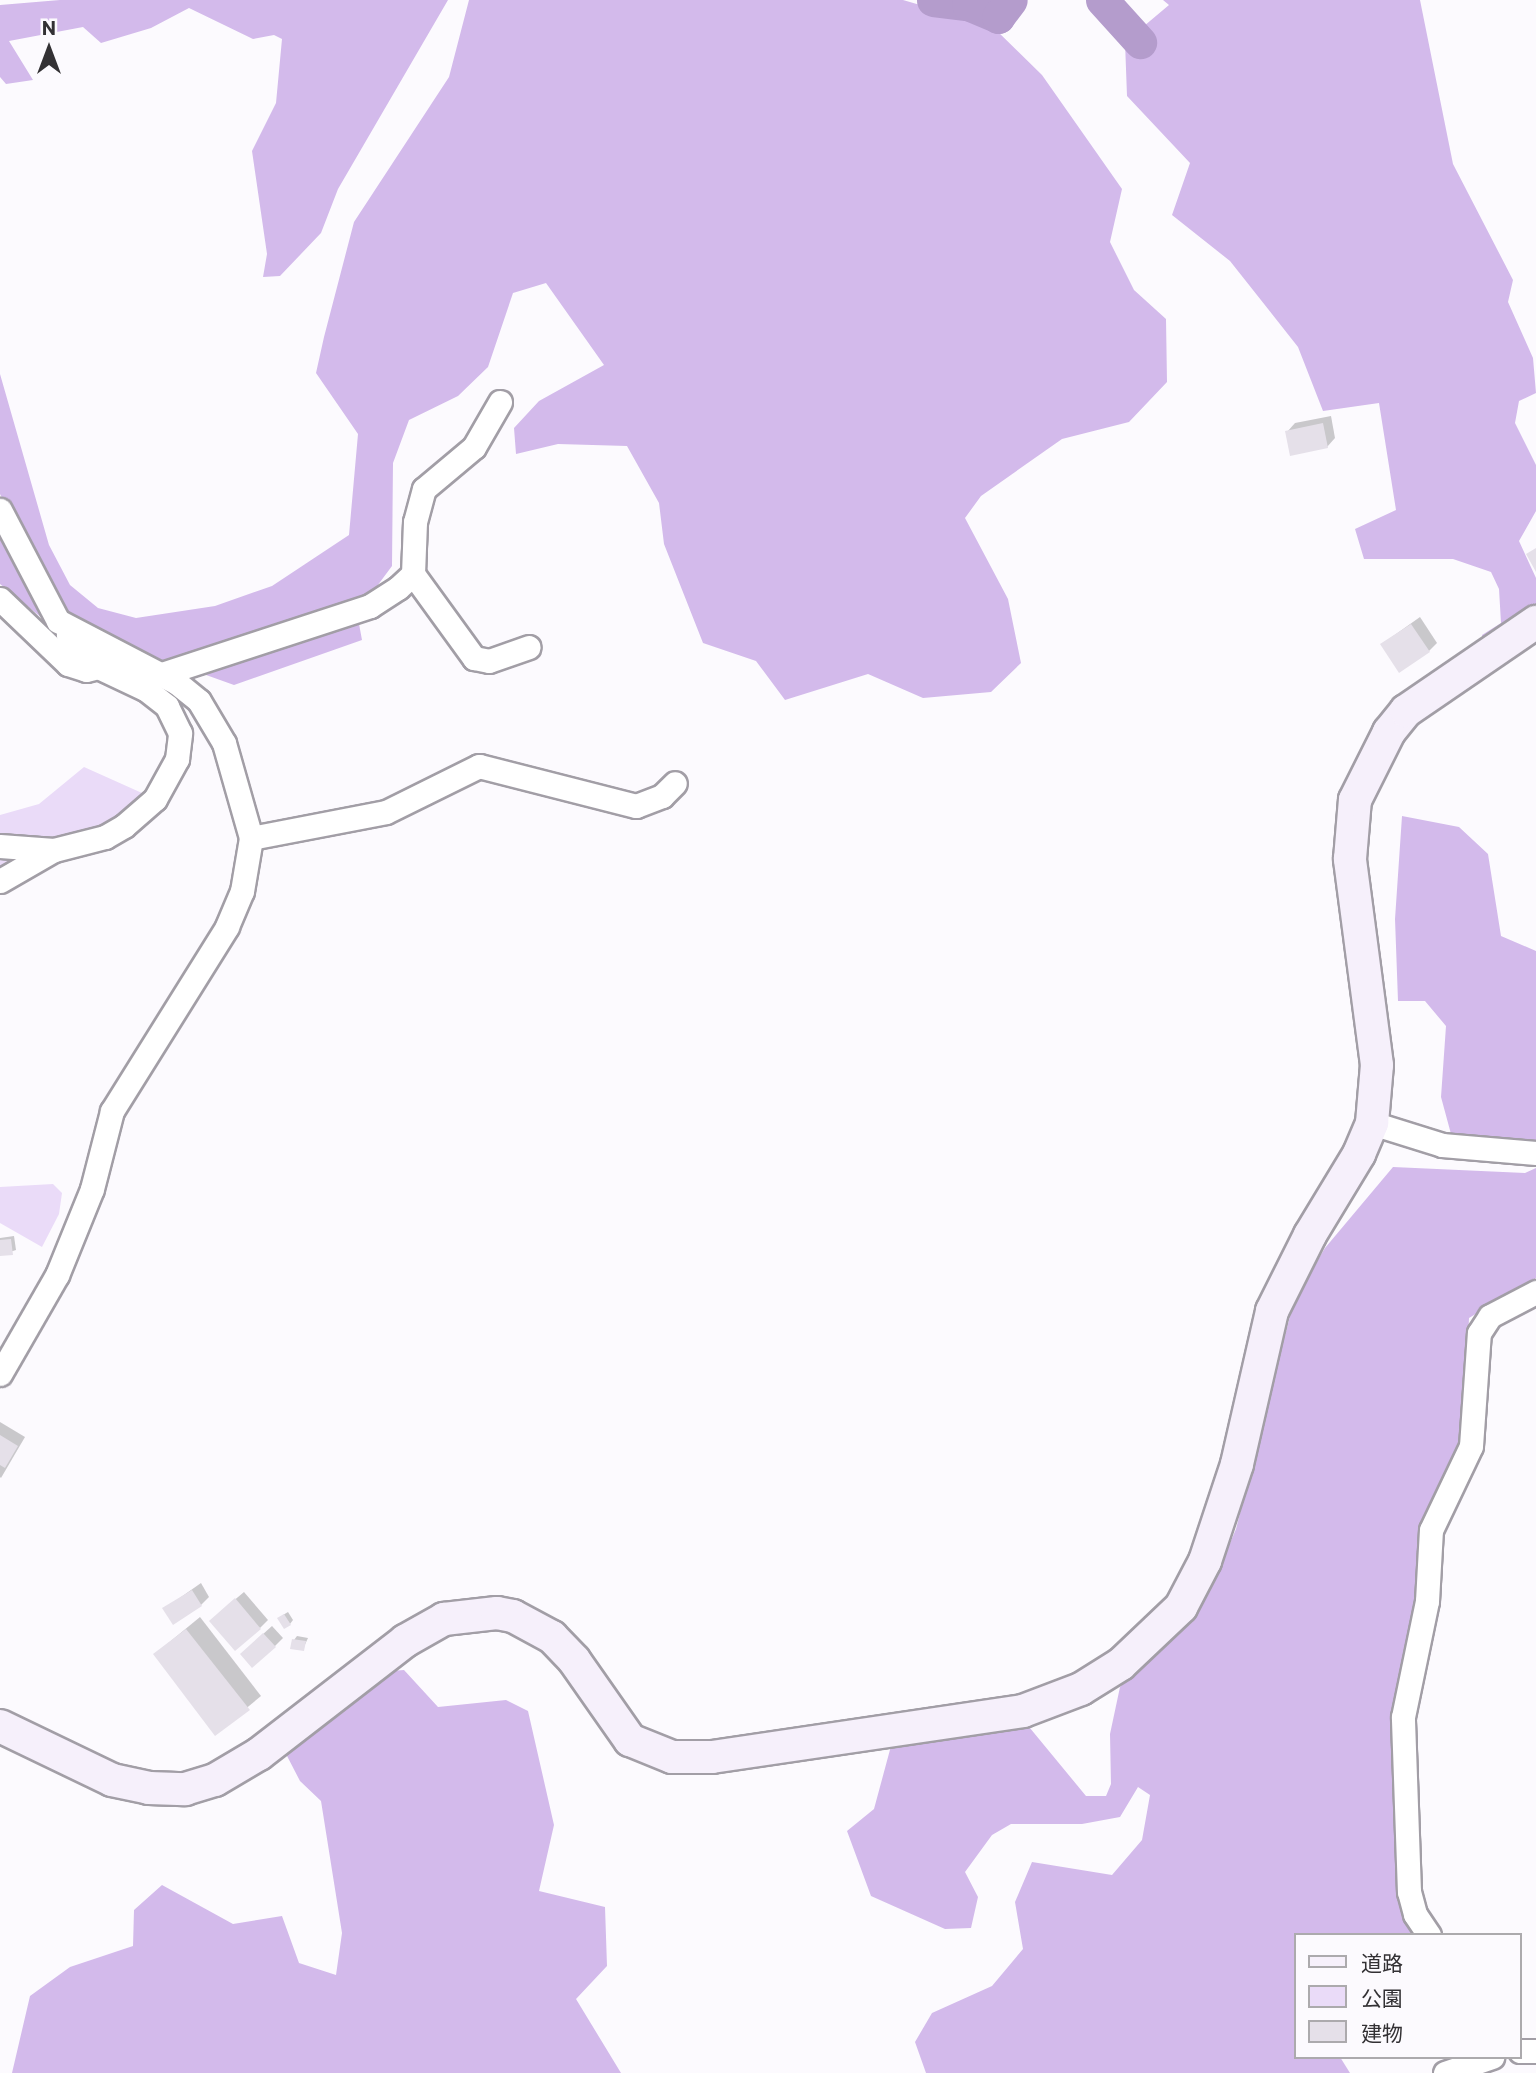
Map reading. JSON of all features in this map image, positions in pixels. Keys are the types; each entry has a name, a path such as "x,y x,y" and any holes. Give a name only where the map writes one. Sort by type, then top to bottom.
{"street":[{"path":"500,402 474,447 424,489 415,522 412,574 474,658 489,662 529,647"},
{"path":"0,510 58,621 98,667 145,689 167,706 180,733 177,759 169,778 144,812 105,837 54,850 0,881"},
{"path":"162,674 370,606 412,574"},
{"path":"0,599 68,664 86,670 98,667"},
{"path":"0,1374 57,1275 92,1189 112,1111 226,927 242,891 251,838 240,784 214,722 199,701 162,674 58,621"},
{"path":"0,1726 112,1780 149,1788 185,1788 215,1780 259,1754 425,1630 444,1619 497,1613 513,1616 552,1637 574,1660 630,1740 671,1757 712,1757 1023,1711 1081,1689 1155,1635 1181,1607 1205,1561 1237,1464 1272,1311 1294,1264 1359,1154 1372,1123 1377,1065 1350,859 1355,800 1389,732 1406,711 1536,622"},
{"path":"251,838 386,812 479,766 636,806 662,796 675,783"},
{"path":"0,846 54,850"},
{"path":"1372,1123 1442,1145 1536,1153"},
{"path":"1428,1933 1415,1914 1409,1892 1403,1717 1427,1601 1431,1530 1471,1446 1479,1333 1490,1316 1536,1292"},
{"path":"1445,2073 1486,2059"}],"green space":[{"path":"84,767 142,793 117,820 0,873 0,815 39,804"},
{"path":"53,1184 62,1193 59,1214 42,1247 0,1223 0,1187"}],"shaded area":[{"path":"60,0 448,0 338,189 321,233 280,276 263,277 267,254 252,151 276,103 282,39 274,35 253,39 189,8 151,28 101,43 83,27 9,41 33,80 6,84 0,77 0,5"},
{"path":"469,0 903,0 992,26 1042,75 1122,189 1110,242 1134,290 1166,319 1167,382 1129,422 1062,439 981,496 965,518 1008,599 1021,663 991,692 923,698 868,674 785,700 756,661 703,643 664,544 659,503 627,446 558,444 516,454 514,428 539,401 604,365 546,283 513,293 488,367 458,396 409,420 393,463 392,566 357,613 362,640 234,685 181,666 127,655 60,620 0,494 0,374 49,545 70,585 98,608 136,618 215,606 272,586 349,535 358,434 316,373 324,337 354,222 449,77"},
{"path":"1163,0 1420,0 1453,164 1513,280 1508,302 1533,358 1536,393 1519,401 1515,423 1536,465 1536,511 1519,541 1536,578 1536,612 1482,644 1482,635 1501,623 1499,589 1491,572 1453,559 1364,559 1355,529 1396,510 1379,403 1323,411 1298,347 1230,261 1172,215 1190,163 1127,96 1125,42 1169,5"},
{"path":"0,527 42,618 0,584"},
{"path":"1402,816 1459,827 1488,854 1501,936 1536,951 1536,1142 1499,1143 1451,1134 1441,1097 1446,1026 1425,1001 1398,1001 1395,919"},
{"path":"1393,1167 1525,1173 1536,1168 1536,1278 1469,1318 1464,1445 1417,1600 1403,1676 1423,1933 1294,1933 1294,2059 1341,2059 1350,2073 926,2073 915,2042 932,2013 992,1986 1023,1949 1015,1902 1032,1862 1112,1875 1142,1840 1150,1795 1138,1787 1120,1817 1082,1824 1011,1824 992,1835 965,1872 978,1897 971,1928 945,1929 871,1896 847,1831 874,1809 891,1746 1025,1722 1086,1796 1106,1796 1111,1784 1110,1734 1120,1687 1167,1644 1213,1583 1236,1529 1294,1300 1325,1248"},
{"path":"404,1670 438,1707 506,1700 528,1711 554,1825 539,1891 605,1907 607,1966 576,1999 621,2073 12,2073 30,1996 70,1967 133,1946 134,1910 162,1885 233,1924 282,1916 299,1963 336,1975 342,1933 321,1801 300,1781 286,1754 391,1671"}],"building":[{"path":"1323,423 1328,448 1290,456 1285,431"},
{"path":"1536,548 1536,572 1526,554"},
{"path":"1411,624 1430,652 1399,673 1380,644"},
{"path":"11,1239 13,1255 0,1256 0,1240"},
{"path":"0,1435 18,1446 5,1468 0,1465"},
{"path":"192,1590 202,1606 173,1625 162,1608"},
{"path":"235,1598 261,1629 235,1651 209,1621"},
{"path":"284,1614 291,1625 284,1629 277,1618"},
{"path":"186,1629 250,1710 215,1736 153,1654"},
{"path":"263,1633 276,1647 252,1668 240,1654"},
{"path":"292,1639 306,1641 304,1651 290,1649"}],"waterway":[{"path":"933,0 968,4 998,17 1011,0"},
{"path":"1102,0 1140,42"}]}
